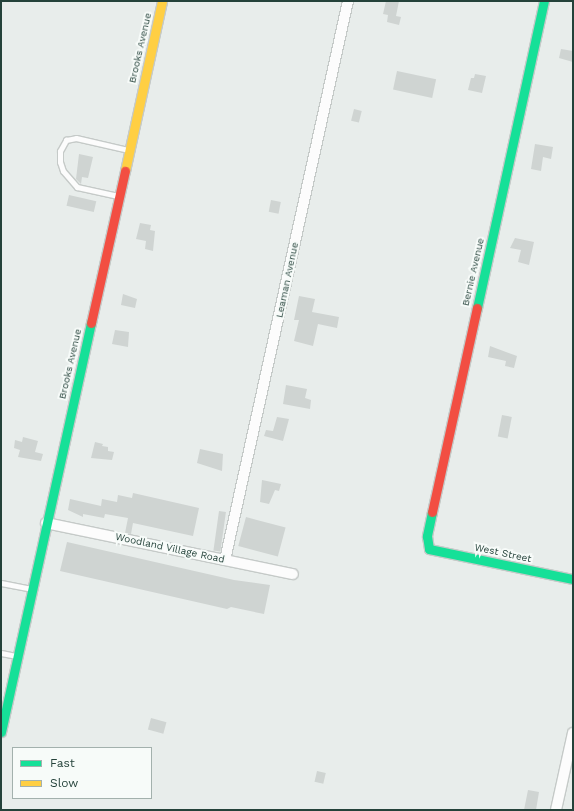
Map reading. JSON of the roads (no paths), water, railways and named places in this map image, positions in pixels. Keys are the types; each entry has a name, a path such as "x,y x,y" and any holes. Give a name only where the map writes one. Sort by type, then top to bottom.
{"street":[{"name":"Brooks Avenue","path":"1,732 162,1"},
{"name":"Leaman Avenue","path":"225,560 348,1"},
{"name":"Bernie Avenue","path":"429,549 428,525 544,1"},
{"name":"Woodland Village Road","path":"46,523 293,574"},
{"name":"West Street","path":"429,549 573,579"},
{"path":"556,810 573,733"}],"lane":[{"path":"119,196 77,187 64,171 60,162 60,151 66,140 76,138 129,150"},
{"path":"1,583 32,590"},
{"path":"1,653 17,656"}]}
